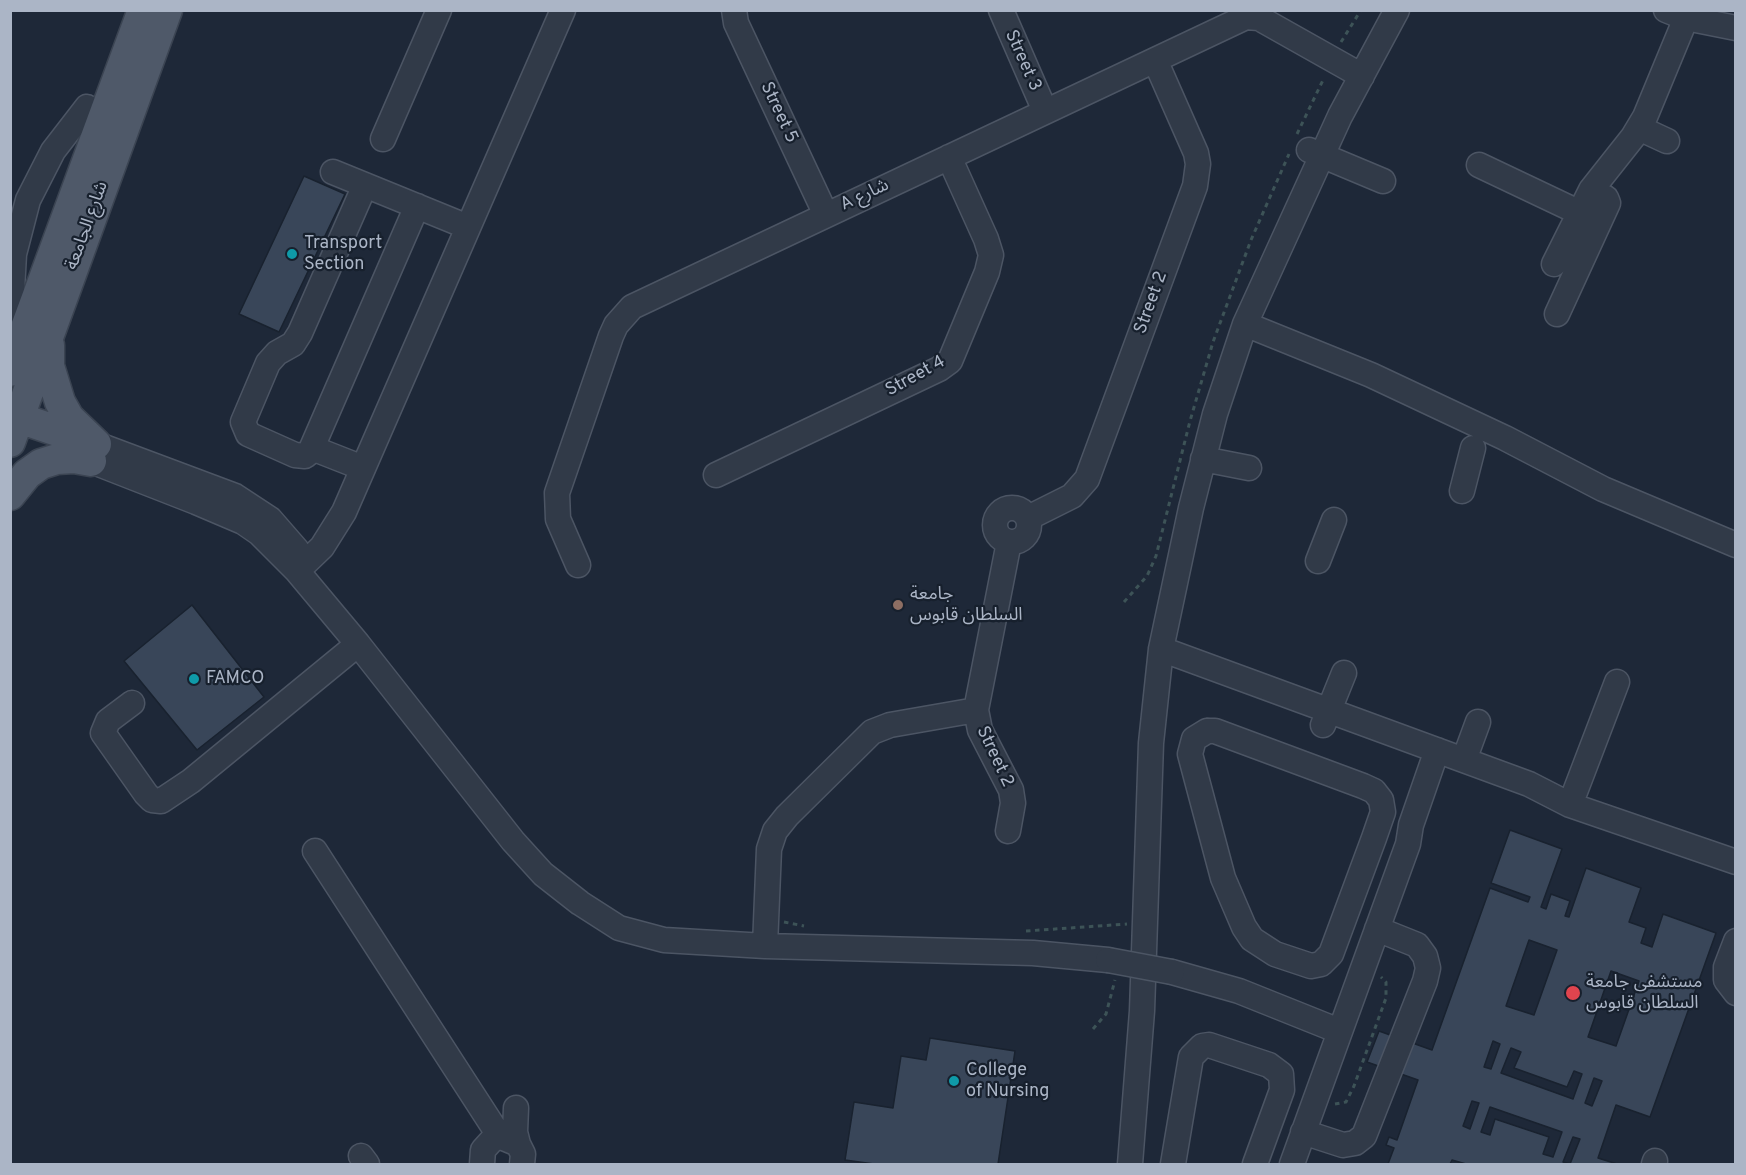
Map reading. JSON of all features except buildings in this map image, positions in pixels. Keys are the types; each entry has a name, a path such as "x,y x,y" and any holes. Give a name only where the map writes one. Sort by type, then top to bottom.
{"main road":[{"path":"11,310 123,10"},
{"name":"شارع الجامعة","path":"13,428 52,328 161,12"},
{"name":"شارع الجامعة","path":"10,371 161,12"},
{"path":"52,328 49,366 56,393 69,418 93,453"},
{"path":"13,428 93,453"},
{"path":"10,495 27,474 41,464 93,453"}],"lane":[{"path":"383,139 439,10"},
{"path":"302,566 335,530 563,10"},
{"name":"Street 5","path":"734,10 736,23 825,215"},
{"name":"Street 3","path":"1001,10 1045,111"},
{"path":"1130,1164 1142,1011 1151,743 1160,657 1203,459 1228,369 1245,324 1255,276 1355,72 1380,10"},
{"path":"1355,72 1397,10"},
{"name":"A شارع","path":"578,565 558,519 557,493 611,336 619,320 642,300 1251,13 1355,72"},
{"path":"1554,264 1591,190 1639,128 1676,14 1736,28"},
{"name":"Street 2","path":"1008,831 1013,804 1011,790 980,730 976,710 1009,542 1021,540 1025,536 1028,530 1028,518 1072,496 1088,479 1195,186 1198,164 1196,153 1155,60"},
{"path":"1639,128 1667,141"},
{"path":"1315,152 1383,181"},
{"name":"Street 4","path":"716,475 939,369 950,361 987,272 991,255 986,239 948,157"},
{"path":"1479,165 1578,212"},
{"path":"333,172 468,227"},
{"path":"365,185 297,338 268,363 243,422 248,434 295,455 305,456 312,448 417,206"},
{"path":"1557,314 1608,203 1606,198 1591,190"},
{"path":"1245,324 1371,375 1505,438 1603,489 1736,545"},
{"path":"312,448 363,468"},
{"path":"1462,491 1473,448"},
{"path":"93,453 243,522 302,566 552,864 587,892 626,915 667,932 711,943"},
{"path":"1203,459 1249,468"},
{"path":"1318,561 1334,520"},
{"path":"302,566 358,644 513,841 543,874 580,903 619,928 664,940 765,946 1033,953 1112,969 1172,972 1239,991 1339,1031"},
{"path":"132,704 108,721 103,733 146,794 152,800 161,801 191,781 358,644"},
{"path":"1160,657 1444,760 1524,798 1570,805 1736,862"},
{"path":"1326,718 1344,673"},
{"path":"1570,805 1617,682"},
{"path":"765,946 769,849 775,831 787,816 872,732 890,725 976,710"},
{"path":"1292,1164 1408,847 1411,825 1444,760 1478,722"},
{"path":"1207,731 1215,731 1374,791 1381,800 1383,812 1374,838 1331,954 1321,964 1311,966 1275,954 1252,939 1244,927 1223,878 1190,754 1194,739 1207,731"},
{"path":"1374,838 1408,847"},
{"path":"315,851 512,1146"},
{"path":"1272,1117 1343,1145 1355,1143 1364,1136 1425,981 1428,968 1425,956 1417,945 1340,928"},
{"path":"1736,941 1726,967 1726,980 1736,993"},
{"path":"1173,1164 1191,1057 1202,1046 1217,1046 1276,1068 1283,1081 1255,1164"},
{"path":"482,1164 483,1150 493,1139 512,1146 540,1164"}],"path":[{"path":"1093,1029 1106,1014 1112,969"}],"place":[{"name":"Transport Section","path":"292,254"},
{"name":"جامعة السلطان قابوس","path":"898,605"},
{"name":"FAMCO","path":"194,679"},
{"name":"مستشفى جامعة السلطان قابوس","path":"1573,993"},
{"name":"College of Nursing","path":"954,1081"}]}
